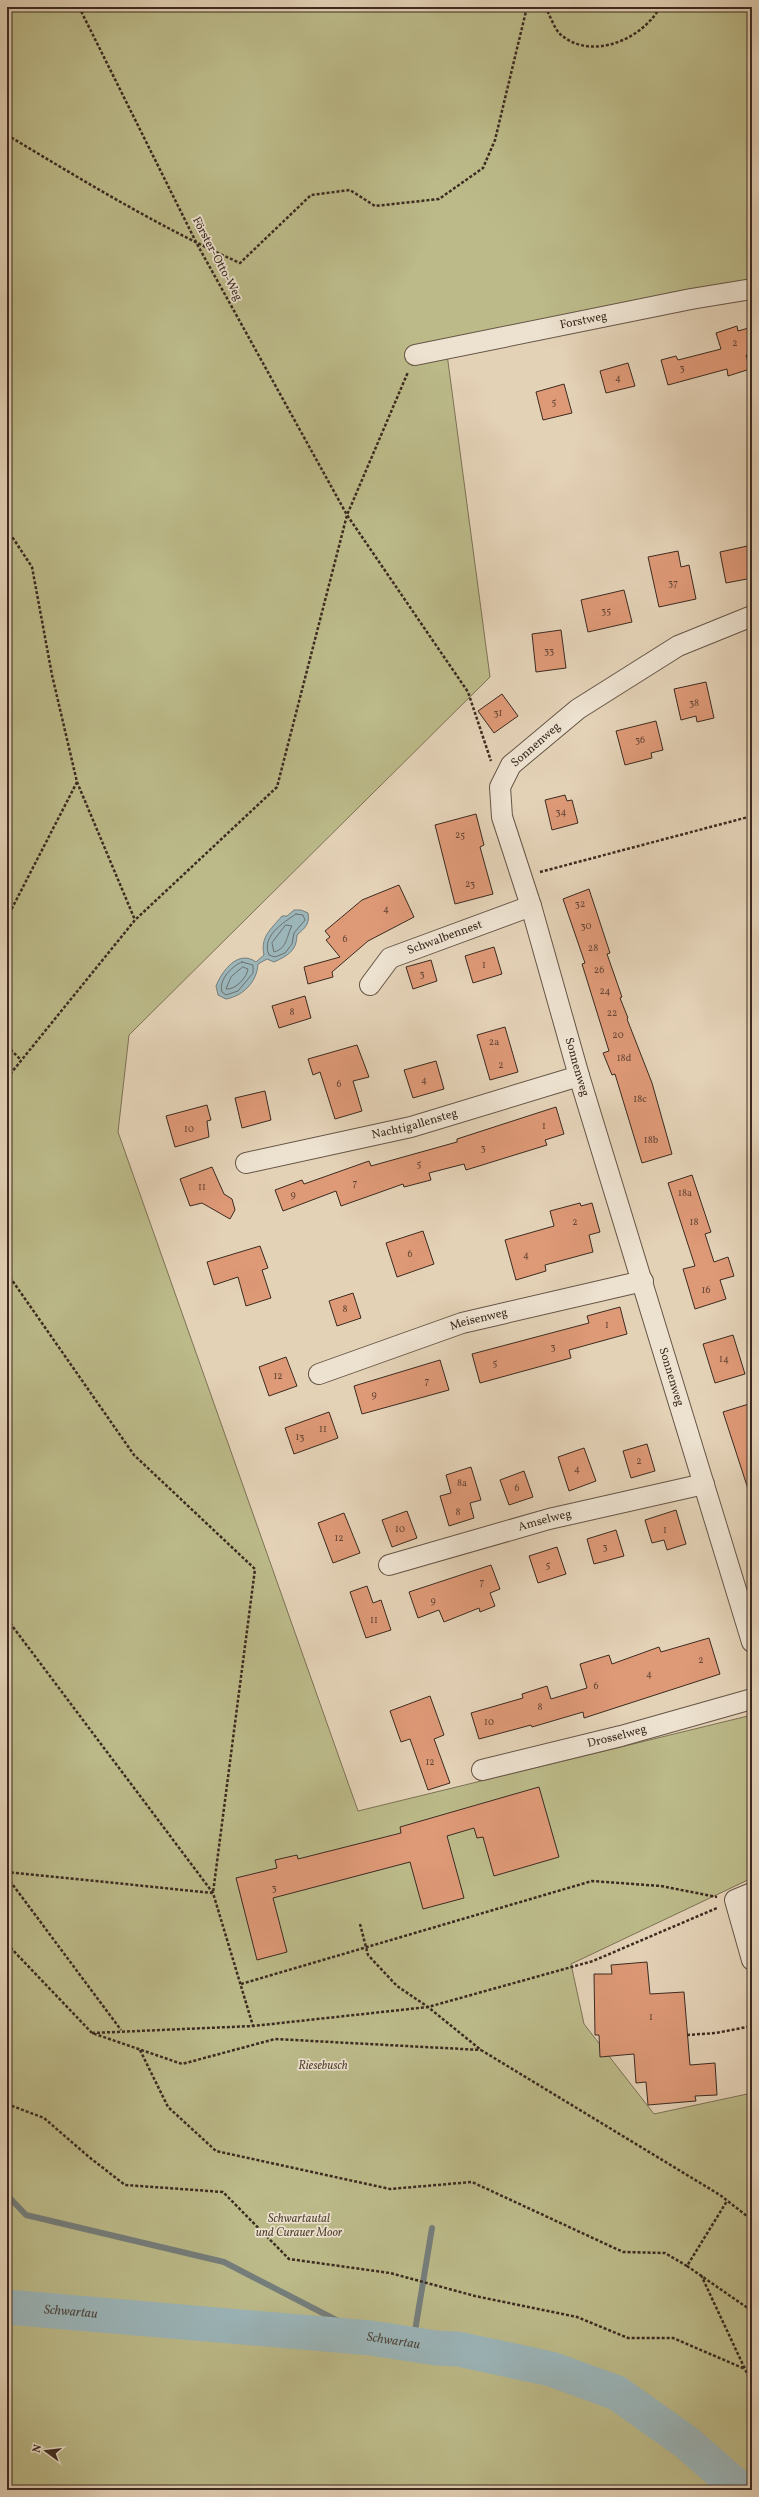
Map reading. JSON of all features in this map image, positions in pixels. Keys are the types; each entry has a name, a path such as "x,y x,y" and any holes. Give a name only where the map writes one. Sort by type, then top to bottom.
{"street":[{"name":"Forstweg","path":"415,355 691,299 752,289"},
{"name":"Sonnenweg","path":"752,616 678,646 578,708 511,765 500,787 502,818 531,906 579,1076 752,1642"},
{"name":"Schwalbennest","path":"370,985 390,958 531,906"},
{"name":"Nachtigallensteg","path":"246,1163 411,1127 579,1076"},
{"name":"Meisenweg","path":"319,1374 462,1323 643,1282"},
{"name":"Amselweg","path":"388,1565 549,1519 704,1484"},
{"name":"Drosselweg","path":"482,1770 621,1736 752,1700"},
{"path":"744,1896 752,1960"}],"path":[{"name":"Förster-Otto-Weg","path":"79,7 197,244 347,515 468,692 500,787"},
{"path":"7,135 130,208 197,244 240,263 311,195 350,190 375,206 439,199 483,168 495,140 527,7"},
{"path":"545,7 560,34 578,45 604,46 635,35 654,19 660,7"},
{"path":"7,1078 135,920 277,787 347,515 415,355"},
{"path":"7,529 32,567 52,675 77,782 135,920"},
{"path":"7,918 77,782"},
{"path":"521,878 572,862 752,816"},
{"path":"7,1046 21,1060"},
{"path":"7,1273 134,1455 255,1569 213,1893"},
{"path":"7,1619 213,1893 253,2026"},
{"path":"7,1872 213,1893"},
{"path":"7,1877 121,2031"},
{"path":"241,1984 592,1881 661,1886 744,1896"},
{"path":"92,2033 253,2026 428,2007 593,1961 744,1896"},
{"path":"360,1924 368,1955 397,1986 428,2007 481,2050 727,2201 752,2220"},
{"path":"7,1944 92,2033 182,2064 275,2039 481,2050"},
{"path":"687,2035 716,2033 752,2026"},
{"path":"140,2050 168,2107 216,2151 390,2189 472,2182 623,2252 665,2253 701,2275 752,2311"},
{"path":"7,2104 44,2118 89,2158 125,2185 223,2192 289,2259 390,2273 475,2296 577,2317 628,2338 673,2338 745,2369"},
{"path":"687,2266 727,2201"},
{"path":"701,2275 752,2384"}],"green space":[{"name":"Riesebusch","path":"7,7 752,7 752,282 445,339 490,677 129,1035 118,1132 358,1811 752,1715 752,1878 571,1964 584,2024 654,2114 752,2093 752,2490 7,2490"}],"water":[{"path":"294,910 301,910 308,913 308,923 297,935 297,941 293,949 283,958 274,962 267,959 258,964 255,977 252,982 238,995 226,999 218,995 216,986 227,968 237,960 243,958 256,962 264,955 263,949 265,938 270,929 282,916 287,916"}],"building":[{"path":"737,326 738,331 752,327 752,353 746,355 750,369 728,376 727,369 668,385 661,360 676,356 678,360 721,349 716,333"},
{"path":"628,363 635,386 606,393 600,371"},
{"path":"564,384 572,413 543,420 536,392"},
{"path":"752,545 752,578 726,583 720,552"},
{"path":"678,551 681,567 689,565 696,599 659,607 648,557"},
{"path":"624,590 632,622 588,632 581,600"},
{"path":"561,630 566,668 536,672 532,634"},
{"path":"706,682 714,718 697,722 696,716 681,720 674,689"},
{"path":"502,694 518,716 494,733 478,711"},
{"path":"656,721 663,750 651,753 652,758 625,765 616,731"},
{"path":"565,795 567,801 572,800 578,823 552,830 545,800"},
{"path":"476,814 484,845 480,847 493,894 455,904 435,825"},
{"path":"399,885 414,917 368,941 332,972 333,977 308,984 304,967 340,957 326,940 330,937 325,931 362,900"},
{"path":"589,889 610,953 607,954 622,997 620,998 652,1083 672,1154 642,1163 615,1074 612,1075 603,1053 609,1051 582,964 585,963 563,899"},
{"path":"494,947 502,974 473,983 465,956"},
{"path":"431,960 437,981 413,989 406,967"},
{"path":"305,996 311,1018 279,1028 272,1006"},
{"path":"505,1027 518,1072 490,1080 477,1035"},
{"path":"357,1045 369,1077 353,1081 362,1111 335,1119 320,1072 313,1075 308,1059"},
{"path":"436,1061 444,1089 413,1098 404,1070"},
{"path":"265,1091 271,1120 242,1128 235,1098"},
{"path":"207,1105 211,1120 207,1121 209,1137 175,1147 166,1116"},
{"path":"556,1107 564,1134 545,1140 547,1145 466,1170 464,1164 429,1173 431,1180 404,1187 403,1184 341,1206 336,1191 283,1211 275,1190 302,1180 304,1184 369,1161 371,1166 457,1142 457,1139"},
{"path":"212,1167 224,1194 232,1199 235,1210 230,1219 202,1203 190,1206 180,1179"},
{"path":"692,1175 711,1232 705,1234 714,1262 728,1257 734,1276 720,1280 726,1299 695,1309 683,1269 695,1266 668,1183"},
{"path":"580,1203 581,1206 592,1203 600,1232 589,1235 593,1252 545,1265 546,1271 516,1280 505,1240 554,1226 550,1211"},
{"path":"423,1231 434,1264 397,1277 386,1243"},
{"path":"260,1246 268,1268 262,1270 271,1298 246,1306 238,1277 214,1285 207,1262"},
{"path":"353,1293 361,1318 337,1326 329,1301"},
{"path":"620,1307 627,1334 569,1350 571,1358 480,1383 472,1354 589,1323 587,1316"},
{"path":"733,1335 745,1374 715,1383 703,1344"},
{"path":"286,1357 297,1386 269,1396 259,1367"},
{"path":"440,1360 449,1390 362,1414 354,1386"},
{"path":"752,1403 752,1491 749,1492 723,1412"},
{"path":"329,1412 338,1438 294,1454 285,1428"},
{"path":"647,1444 655,1471 631,1478 623,1451"},
{"path":"584,1448 596,1481 569,1491 558,1457"},
{"path":"471,1467 481,1500 470,1503 474,1518 449,1526 440,1496 451,1493 446,1475"},
{"path":"524,1471 533,1497 509,1505 500,1480"},
{"path":"676,1510 686,1544 667,1550 664,1540 652,1543 645,1520"},
{"path":"407,1511 417,1538 392,1547 382,1520"},
{"path":"344,1513 360,1553 333,1563 318,1523"},
{"path":"616,1530 624,1556 594,1564 587,1539"},
{"path":"557,1547 566,1574 538,1583 529,1556"},
{"path":"491,1565 500,1589 490,1593 495,1606 480,1612 479,1608 444,1622 439,1610 418,1618 409,1592"},
{"path":"367,1586 373,1603 381,1600 391,1630 366,1638 350,1592"},
{"path":"709,1638 720,1674 584,1718 583,1712 532,1727 531,1725 479,1739 471,1713 523,1698 522,1694 547,1686 551,1699 587,1688 580,1664 609,1655 612,1664 659,1647 661,1652"},
{"path":"430,1696 444,1735 434,1739 450,1783 428,1790 410,1739 401,1742 390,1711"},
{"path":"539,1787 559,1857 494,1876 483,1837 477,1838 474,1828 447,1836 464,1898 423,1909 410,1862 273,1898 287,1952 257,1960 236,1878 277,1868 275,1860 297,1855 298,1859 401,1833 400,1827"},
{"path":"647,1962 650,1994 684,1992 690,2065 715,2063 717,2095 695,2096 696,2101 648,2105 646,2082 636,2083 634,2054 600,2057 599,2035 595,2035 594,1974 612,1974 611,1965"}],"waterway":[{"path":"7,2195 26,2215 224,2262 371,2338"},
{"path":"413,2343 432,2228"},
{"name":"Schwartau","path":"7,2307 371,2338 436,2348 458,2349 551,2369 617,2393 686,2442 741,2490"}],"park label":[{"name":"Schwartautal und Curauer Moor","path":"299,2226"}]}
